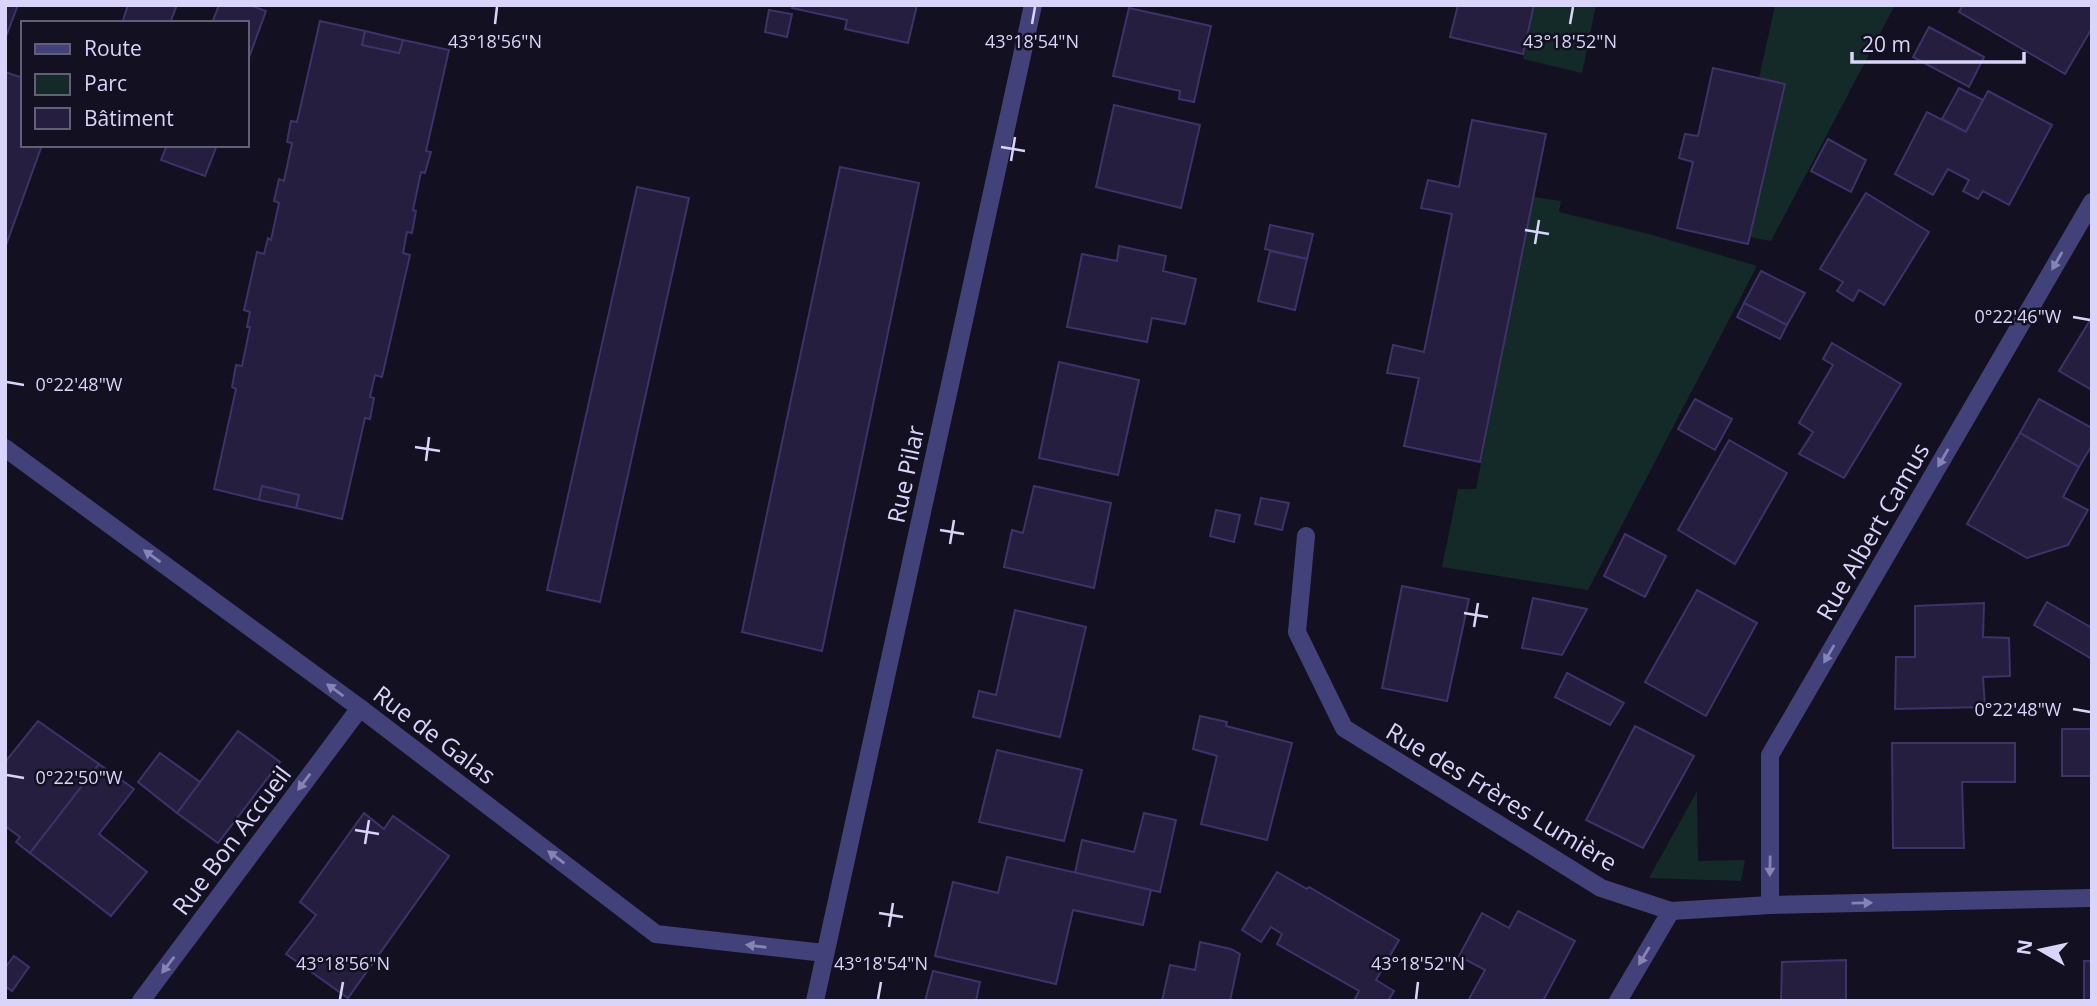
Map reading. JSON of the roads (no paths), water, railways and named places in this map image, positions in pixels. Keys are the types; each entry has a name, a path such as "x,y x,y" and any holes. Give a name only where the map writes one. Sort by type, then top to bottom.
{"street":[{"name":"Rue Pilar","path":"824,953 1033,5"},
{"name":"Rue Albert Camus","path":"1770,905 1770,755 2092,202"},
{"name":"Rue de Galas","path":"5,448 360,708 656,934 824,953"},
{"name":"Rue des Frères Lumière","path":"1306,536 1297,632 1344,728 1601,888 1671,911 1770,905 2092,898"},
{"name":"Rue Bon Accueil","path":"141,1001 360,708"},
{"path":"1618,1001 1671,911"},
{"path":"815,1001 824,953"}]}
